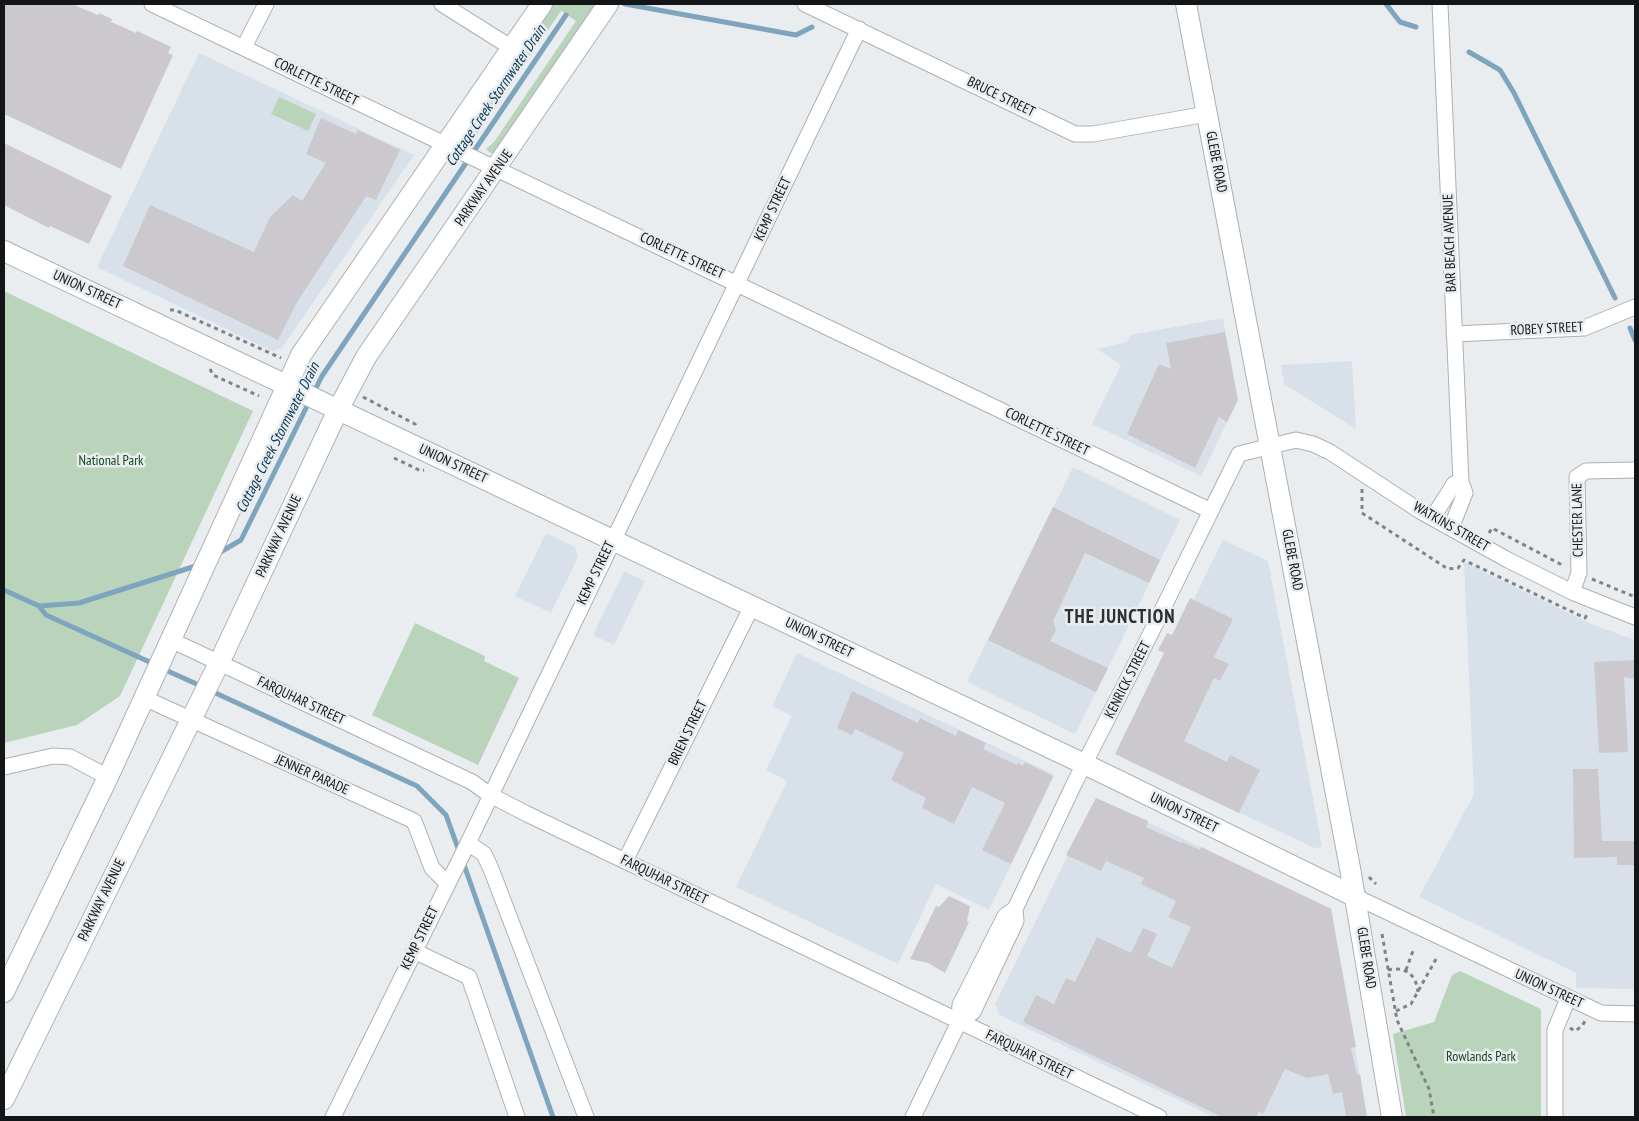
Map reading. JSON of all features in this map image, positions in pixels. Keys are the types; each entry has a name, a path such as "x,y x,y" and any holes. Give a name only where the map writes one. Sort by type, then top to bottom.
{"main road":[{"path":"4,992 108,777 221,532 294,389 301,355 542,4"},
{"name":"PARKWAY AVENUE","path":"4,1099 219,662 332,407 497,169 608,4"},
{"name":"GLEBE ROAD","path":"1186,4 1356,897 1392,1117"},
{"name":"UNION STREET","path":"4,251 612,539 1356,897"}],"street":[{"name":"CORLETTE STREET","path":"152,4 738,283 1211,512"},
{"path":"244,47 266,4"},
{"path":"442,4 512,48"},
{"name":"BRUCE STREET","path":"805,4 1075,134 1093,134 1207,114"},
{"name":"BAR BEACH AVENUE","path":"1440,4 1454,334 1464,493 1451,528"},
{"name":"KEMP STREET","path":"333,1117 466,847 612,539 738,283 859,29"},
{"name":"ROBEY STREET","path":"1454,334 1584,328 1635,307"},
{"name":"WATKINS STREET","path":"1270,446 1296,440 1304,441 1325,450 1451,528 1572,592 1635,617"},
{"name":"KENRICK STREET","path":"913,1117 959,1022 973,1012 1016,922 1015,909 1084,765 1239,454 1270,446"},
{"name":"CHESTER LANE","path":"1572,592 1579,573 1578,477 1586,472 1635,470"},
{"path":"1432,517 1454,484 1462,482"},
{"name":"BRIEN STREET","path":"625,861 752,606"},
{"name":"FARQUHAR STREET","path":"171,640 472,782 490,795 625,861 1159,1117"},
{"name":"JENNER PARADE","path":"144,698 414,821 432,868 450,877"},
{"path":"4,767 53,756 70,757 108,777"},
{"path":"466,847 484,854 491,869 586,1117"},
{"name":"UNION STREET","path":"1356,897 1601,1014 1635,1014"},
{"path":"414,951 469,977 517,1117"},
{"path":"1555,1117 1555,1030 1568,999"}],"path":[{"path":"175,310 277,357 288,360"},
{"path":"213,375 259,396 264,401"},
{"path":"259,396 260,390"},
{"path":"358,394 368,401 416,424"},
{"path":"1361,473 1362,513 1401,539 1448,569 1458,568 1464,560 1585,618"},
{"path":"1369,877 1376,884"},
{"path":"1382,934 1398,1020 1429,1089 1434,1117"},
{"path":"1406,970 1414,948"},
{"path":"1396,1011 1411,1004 1436,959"},
{"path":"1388,970 1406,970 1414,978 1418,992"},
{"path":"1575,1031 1582,1026 1585,1020"}],"shaded area":[{"path":"199,53 414,155 282,348 272,351 97,267"},
{"path":"1223,318 1238,400 1201,476 1092,424 1121,365 1097,349 1127,342 1130,335"},
{"path":"1352,361 1356,429 1284,384 1281,365"},
{"path":"1073,467 1180,520 1076,732 1073,733 967,682"},
{"path":"546,533 575,547 578,557 551,613 515,596"},
{"path":"1223,540 1268,561 1322,846 1317,849 1124,759 1120,749"},
{"path":"1464,562 1591,624 1635,640 1635,989 1576,988 1576,973 1419,897 1474,794"},
{"path":"624,571 645,581 614,645 593,635"},
{"path":"797,653 1055,775 989,910 936,884 898,964 736,887 787,781 766,770 792,716 772,706"},
{"path":"1096,798 1331,908 1367,1117 1214,1117 999,1015 995,1004"}],"green space":[{"path":"552,4 597,4 497,153 490,153 486,149 494,142 576,21 561,11 471,143 467,139 467,129"},
{"path":"279,97 316,114 308,131 271,114"},
{"name":"National Park","path":"4,291 253,411 120,696 77,725 4,743"},
{"path":"415,623 485,656 484,661 519,678 478,765 372,715"},
{"name":"Rowlands Park","path":"1460,971 1541,1009 1541,1117 1406,1117 1393,1034 1434,1022 1452,975"}],"building":[{"path":"4,4 72,4 98,15 99,13 112,19 111,22 136,33 137,31 171,47 168,53 173,55 121,169 4,114"},
{"path":"321,118 356,134 358,130 400,150 376,200 366,196 297,302 278,340 123,266 150,205 254,252 270,217 293,195 302,201 326,163 306,154"},
{"path":"4,143 112,196 89,244 50,226 49,228 4,205"},
{"path":"1225,332 1238,400 1227,422 1219,417 1195,468 1127,434 1159,364 1171,369 1166,343"},
{"path":"1053,507 1160,560 1149,583 1085,553 1053,621 1056,630 1050,641 1108,668 1096,692 988,640"},
{"path":"1190,598 1233,619 1214,657 1229,664 1220,681 1214,678 1184,741 1227,762 1230,755 1260,770 1239,813 1115,754 1164,653 1158,650 1167,633 1172,635"},
{"path":"1635,660 1635,679 1624,677 1628,752 1599,753 1594,662"},
{"path":"852,691 918,723 920,718 956,736 958,730 986,743 983,749 1017,765 1018,763 1023,766 1025,762 1053,776 1011,864 982,850 1005,803 972,787 954,824 922,808 926,798 891,780 904,753 855,729 852,735 837,728"},
{"path":"1573,769 1598,769 1602,841 1635,841 1635,865 1617,865 1617,857 1574,858"},
{"path":"1096,798 1148,821 1146,827 1200,850 1201,847 1331,909 1356,1047 1351,1048 1357,1075 1360,1074 1367,1117 1346,1117 1342,1092 1333,1094 1328,1074 1307,1078 1285,1069 1263,1114 1259,1111 1256,1117 1222,1117 1023,1022 1036,995 1054,1004 1066,978 1075,982 1097,937 1131,953 1143,928 1157,934 1147,956 1172,968 1191,927 1168,917 1176,901 1141,884 1144,878 1106,861 1101,871 1066,855"},
{"path":"949,896 970,906 967,921 969,922 945,973 928,963 910,959 936,906 939,907"}],"waterway":[{"name":"Cottage Creek Stormwater Drain","path":"625,4 796,35 812,27"},
{"name":"Cottage Creek Stormwater Drain","path":"1386,4 1400,22 1416,27"},
{"name":"Cottage Creek Stormwater Drain","path":"314,392 322,376 566,15"},
{"path":"1469,52 1500,70 1514,93 1615,298"},
{"path":"1630,328 1635,340"},
{"name":"Cottage Creek Stormwater Drain","path":"217,554 241,540 310,400"},
{"name":"Cottage Creek Stormwater Drain","path":"4,590 39,606 79,603 199,565"},
{"path":"39,606 46,615 154,664"},
{"path":"161,668 201,686"},
{"path":"209,690 417,786 446,815 459,851"},
{"path":"463,862 553,1117"}],"district":[{"name":"THE JUNCTION","path":"1120,618"}]}
